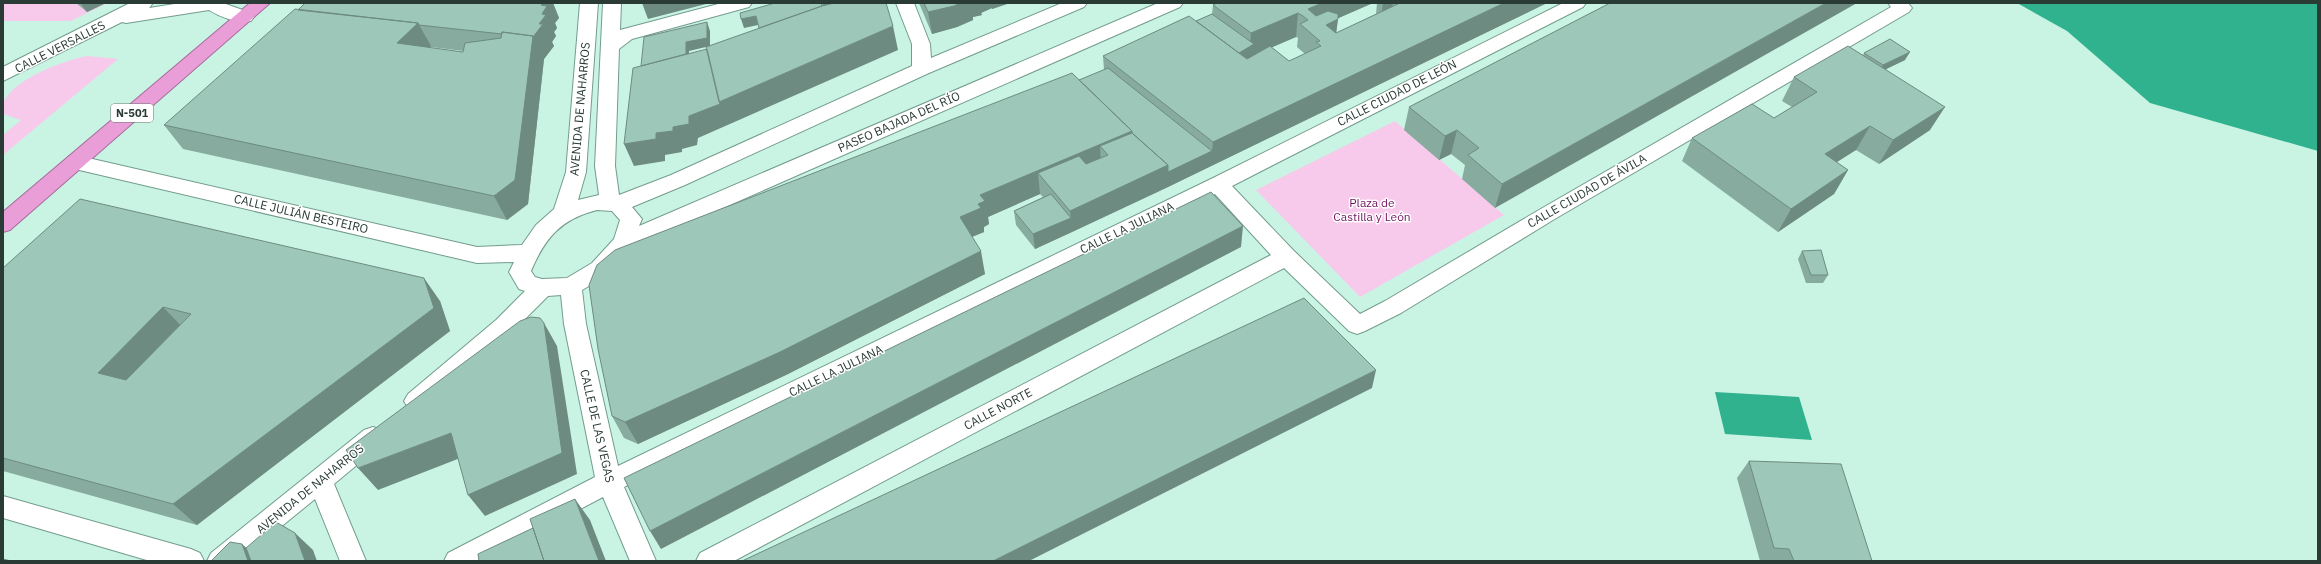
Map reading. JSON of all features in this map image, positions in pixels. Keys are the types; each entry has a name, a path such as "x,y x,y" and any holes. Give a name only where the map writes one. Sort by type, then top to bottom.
{"highway":[{"name":"N-501","path":"3,224 261,3"}],"street":[{"name":"CALLE VERSALLES","path":"3,76 144,3"},
{"name":"AVENIDA DE NAHARROS","path":"563,213 576,172 589,3"},
{"name":"AVENIDA DE NAHARROS","path":"612,3 605,166 614,203"},
{"path":"610,47 625,35 743,3"},
{"path":"905,3 921,44 922,69"},
{"path":"614,203 631,219 624,242 600,268 571,286 542,288 527,283 520,272 527,253 547,228 563,213 591,204 614,203 678,180 922,69 1078,3"},
{"name":"PASEO BAJADA DEL RÍO","path":"624,242 1174,3"},
{"name":"CALLE CIUDAD DE LEÓN","path":"1218,184 1577,3"},
{"name":"CALLE VERSALLES","path":"117,18 210,4"},
{"path":"210,4 245,17"},
{"name":"CALLE CIUDAD DE ÁVILA","path":"1286,257 1357,325 1393,307 1900,6"},
{"name":"CALLE JULIÁN BESTEIRO","path":"75,162 477,255 527,253"},
{"path":"1218,184 1286,257"},
{"name":"CALLE LA JULIANA","path":"457,561 608,482 1218,184"},
{"name":"CALLE NORTE","path":"709,561 1286,257"},
{"name":"CALLE DE LAS VEGAS","path":"571,286 575,324 608,482 643,561"},
{"name":"AVENIDA DE NAHARROS","path":"220,561 320,481 504,326 542,288"},
{"path":"320,481 353,561"},
{"path":"3,507 191,561"}],"green space":[{"path":"3,3 108,3 71,21 3,21"},
{"path":"87,56 118,59 3,155 3,135 21,120 3,114 3,103 10,93 18,85 41,72 77,58"},
{"name":"Plaza de Castilla y León","path":"1395,121 1504,215 1360,297 1256,190"}],"shaded area":[{"path":"2017,3 2318,3 2318,151 2150,103 2067,31"},
{"path":"1715,392 1799,397 1812,440 1725,434"}],"building":[{"path":"305,3 543,3 541,5 547,6 542,14 546,15 539,24 543,24 533,37 502,32 502,34 298,10"},
{"path":"775,3 821,3 822,6 759,28 756,16 741,19 740,13"},
{"path":"834,3 886,3 893,26 719,102 706,47"},
{"path":"924,3 960,3 954,6 928,12"},
{"path":"1217,3 1322,3 1308,9 1316,16 1328,11 1338,14 1338,19 1326,25 1336,33 1400,3 1504,3 1213,142 1103,56 1189,16 1247,59 1270,46 1289,61 1321,46 1316,42 1320,41 1300,24 1308,20 1298,13 1251,33 1213,5"},
{"path":"1610,3 1826,3 1502,184 1468,155 1479,148 1457,130 1445,136 1409,107"},
{"path":"295,9 418,23 397,43 463,52 465,43 501,38 502,32 533,36 515,180 494,196 164,125"},
{"path":"1212,14 1254,44 1239,53 1196,21"},
{"path":"707,22 707,38 686,42 686,54 641,66 644,37"},
{"path":"1890,39 1910,52 1883,65 1864,53"},
{"path":"1848,46 1945,107 1893,140 1870,126 1825,154 1848,170 1791,209 1692,138 1752,104 1774,118 1817,92 1794,77"},
{"path":"707,49 720,104 689,116 689,124 673,127 673,131 656,133 656,139 624,144 633,68"},
{"path":"1108,68 1212,151 1168,172 1168,165 1132,133 1132,131 1079,80"},
{"path":"1072,73 1132,131 980,195 985,201 978,204 981,208 960,217 981,251 780,352 625,422 612,416 598,349 589,285 597,265 615,250"},
{"path":"1132,133 1168,165 1070,211 1038,173 1079,156 1086,164 1108,155 1100,146"},
{"path":"1211,192 1243,226 650,531 624,478"},
{"path":"1051,194 1071,218 1033,234 1014,211"},
{"path":"80,199 424,278 434,308 173,504 3,458 3,268","holes":["163,307 191,314 126,380 98,373"]},
{"path":"1821,250 1828,275 1811,275 1802,251"},
{"path":"1304,298 1376,370 993,561 742,561"},
{"path":"531,317 540,318 544,323 562,453 468,495 451,433 358,468 346,450 520,321"},
{"path":"1749,461 1841,464 1872,561 1794,561 1789,549 1774,548"},
{"path":"575,499 599,561 544,561 530,519"},
{"path":"276,522 295,533 305,561 251,561 246,548"},
{"path":"533,528 544,561 479,561 478,554"},
{"path":"230,542 242,544 248,561 211,561"}]}
